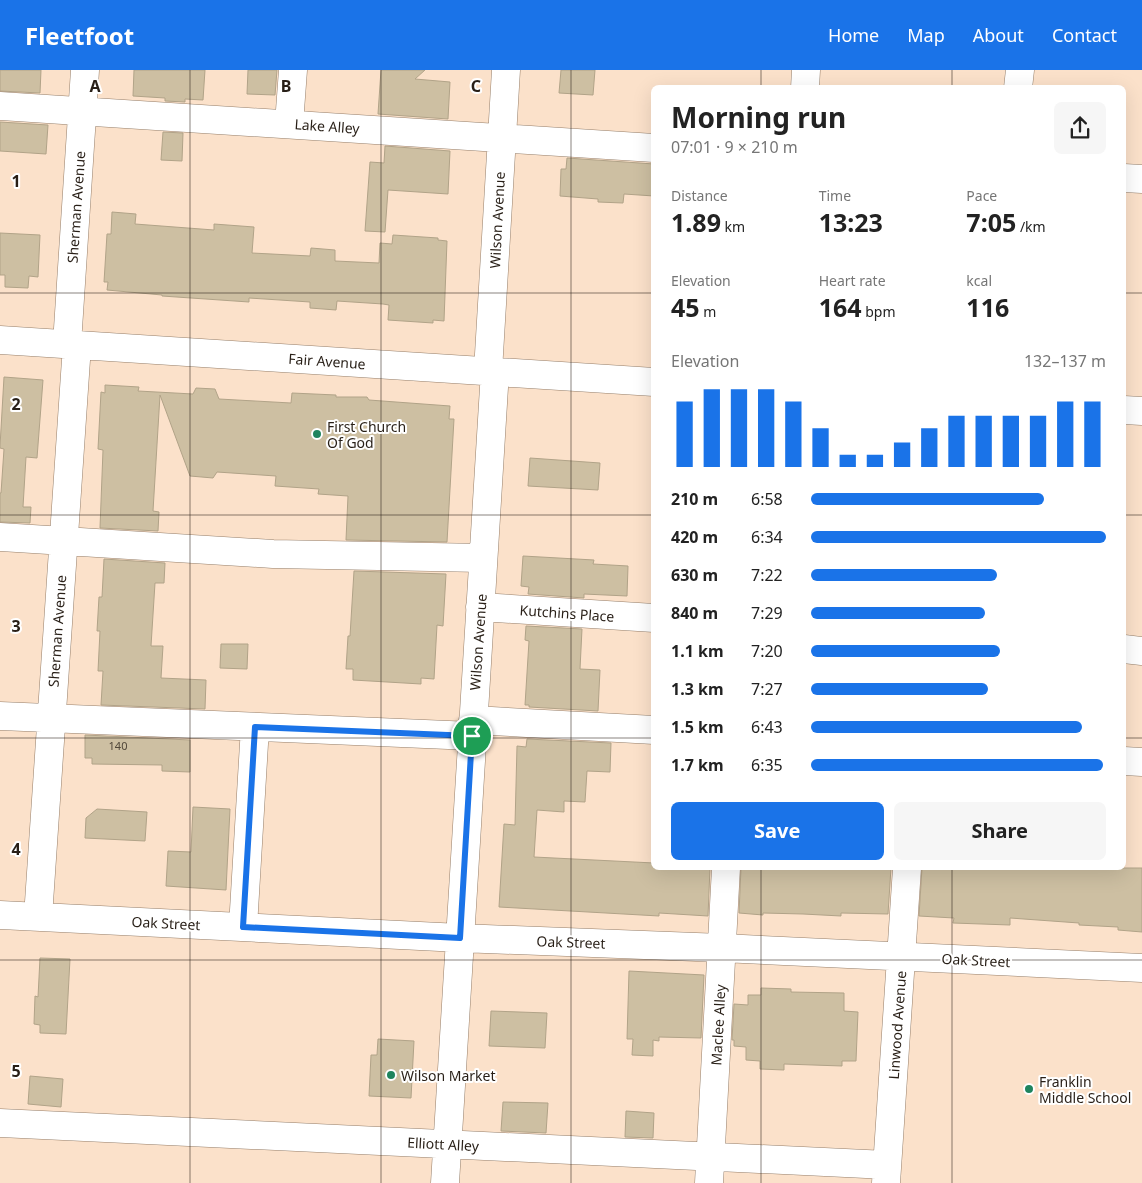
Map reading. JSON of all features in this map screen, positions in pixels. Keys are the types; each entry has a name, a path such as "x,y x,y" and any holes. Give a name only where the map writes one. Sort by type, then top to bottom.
{"street":[{"name":"Sherman Avenue","path":"38,917 64,540 85,70"},
{"path":"289,124 293,70"},
{"name":"Wilson Avenue","path":"445,1183 483,558 506,70"},
{"path":"805,85 806,70"},
{"path":"1018,85 1020,70"},
{"name":"Lake Alley","path":"0,106 651,148"},
{"path":"1126,178 1142,180"},
{"name":"Fair Avenue","path":"0,340 651,382"},
{"path":"1126,410 1142,411"},
{"path":"0,537 273,554 483,558"},
{"name":"Kutchins Place","path":"480,607 651,618"},
{"path":"1126,649 1142,650"},
{"path":"0,716 255,727 651,730"},
{"path":"243,927 255,727"},
{"path":"1126,760 1142,762"},
{"name":"Maclee Alley","path":"709,1183 726,870"},
{"name":"Linwood Avenue","path":"886,1174 906,870"},
{"name":"Oak Street","path":"0,915 460,938 722,948 1142,968"},
{"name":"Elliott Alley","path":"0,1123 710,1156 886,1174"}],"building":[{"path":"0,70 41,70 40,93 0,91"},
{"path":"134,70 205,70 203,100 185,99 185,102 165,101 165,98 133,96"},
{"path":"248,70 277,70 275,95 247,94"},
{"path":"381,70 425,70 415,79 450,82 448,119 378,114"},
{"path":"561,70 595,70 593,95 559,93"},
{"path":"0,122 48,125 46,154 0,151"},
{"path":"163,132 183,133 182,161 161,160"},
{"path":"385,146 450,151 448,194 388,190 385,232 365,231 370,162 384,163"},
{"path":"567,158 651,164 651,196 624,194 623,203 598,202 598,199 560,196 561,169 566,169"},
{"path":"112,212 136,214 135,224 214,230 214,224 254,227 252,253 310,256 311,248 335,250 335,261 379,263 380,243 392,244 393,235 438,238 438,240 447,241 444,321 433,320 433,323 388,320 389,305 383,304 337,301 336,310 310,308 310,302 249,298 249,302 107,290 108,282 104,282 107,234 111,234"},
{"path":"0,233 40,235 38,277 29,276 28,288 5,287 5,275 0,275"},
{"path":"4,377 43,380 37,458 26,457 23,507 31,507 30,523 0,522 0,493 4,449 0,448 0,446"},
{"name":"First Church Of God","path":"105,385 139,387 138,391 193,394 196,388 215,389 219,399 291,403 292,393 336,395 336,397 367,397 369,400 450,406 449,419 454,419 447,542 346,540 348,496 318,494 319,489 275,486 276,476 217,472 213,478 190,476 160,395 153,511 159,512 158,531 100,528 103,450 98,449 101,392 105,393"},
{"path":"530,458 600,463 598,490 528,486"},
{"path":"523,556 594,560 593,564 628,566 627,596 584,594 584,598 528,594 529,587 521,586"},
{"path":"104,559 165,563 164,583 155,583 151,646 163,646 161,678 206,680 205,709 101,705 103,671 98,671 100,631 97,631 99,597 102,597"},
{"path":"354,571 446,574 443,626 437,625 434,679 421,678 421,684 353,680 353,669 346,669"},
{"path":"526,626 582,629 580,669 600,670 598,711 529,707 529,705 525,705 529,641 525,640"},
{"path":"221,644 248,644 247,669 220,668"},
{"path":"85,735 190,740 190,772 162,771 162,765 92,764 92,758 85,758"},
{"path":"527,739 611,743 610,772 587,771 585,802 564,801 564,812 537,810 534,857 651,863 651,870 710,870 708,916 659,913 659,916 499,907 504,824 515,825 517,746 526,747"},
{"path":"193,807 230,809 226,890 166,886 168,851 191,852"},
{"path":"97,809 147,812 145,841 85,838 86,818"},
{"path":"1126,868 1142,868 1142,932 1118,930 1118,927 1010,918 1010,925 953,923 954,918 919,916 922,870 1126,870"},
{"path":"741,870 891,870 888,914 841,913 841,916 739,913"},
{"path":"40,958 70,959 66,1034 40,1033 40,1025 34,1024 35,996 38,997"},
{"path":"629,971 704,975 701,1038 659,1037 659,1041 653,1040 653,1056 632,1055 633,1039 627,1039"},
{"path":"761,988 791,989 791,992 844,993 844,1011 858,1012 856,1061 842,1061 842,1066 784,1064 784,1070 760,1069 760,1061 746,1060 746,1047 734,1046 734,1040 732,1040 734,1004 748,1005 748,995 761,995"},
{"path":"491,1011 547,1013 545,1048 489,1046"},
{"name":"Wilson Market","path":"378,1039 414,1041 411,1098 369,1096 371,1055 377,1055"},
{"path":"30,1076 63,1079 61,1107 28,1104"},
{"path":"503,1102 548,1103 546,1133 501,1131"},
{"path":"626,1111 654,1113 653,1138 625,1137"}],"place":[{"name":"First Church Of God","path":"317,434"},
{"name":"Wilson Market","path":"391,1075"},
{"name":"Franklin Middle School","path":"1029,1089"}],"route":[{"path":"255,727 472,736 460,938 243,927 255,727"}]}
